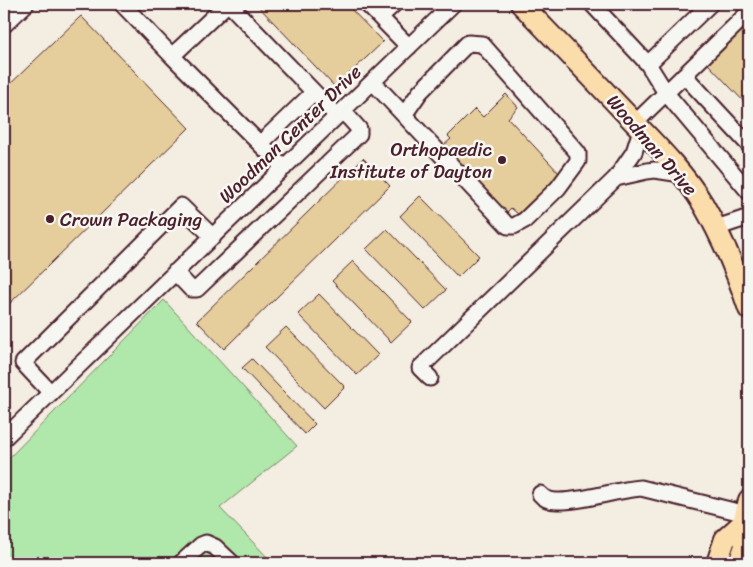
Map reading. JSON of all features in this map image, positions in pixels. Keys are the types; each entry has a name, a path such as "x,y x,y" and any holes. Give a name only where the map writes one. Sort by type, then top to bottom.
{"main road":[{"name":"Woodman Drive","path":"521,4 638,126 681,174 702,203 716,228 730,258 749,309"},
{"path":"717,563 725,539 746,512"},
{"path":"739,563 745,546 746,512"}],"street":[{"path":"5,21 26,4"},
{"path":"122,4 284,168"},
{"path":"172,56 228,4 314,92 359,129 359,134 197,289 191,289 175,272"},
{"path":"367,4 409,47"},
{"path":"380,17 394,4"},
{"name":"Woodman Center Drive","path":"4,438 453,4"},
{"path":"592,4 648,64 666,93 749,192"},
{"path":"648,64 710,4"},
{"path":"430,378 420,368 616,178 634,152 638,126 666,93 749,12"},
{"path":"373,82 508,226 514,226 525,220 558,188 578,161 578,153 482,44 468,43 420,92 404,115"},
{"path":"684,75 749,145"},
{"path":"260,144 314,92"},
{"path":"616,178 646,170 681,174"},
{"path":"51,393 23,364 181,206 213,237"},
{"path":"716,228 749,218"},
{"path":"540,494 544,499 556,502 623,489 641,488 746,512"},
{"path":"182,563 201,545 206,543 215,546 232,563"}],"green space":[{"path":"164,300 297,446 220,508 273,563 4,563 4,463"}],"building":[{"path":"260,4 346,4 383,42 335,87 258,6"},
{"name":"Crown Packaging","path":"81,16 189,128 4,309 4,90"},
{"path":"749,24 749,107 708,64"},
{"name":"Orthopaedic Institute of Dayton","path":"506,94 518,107 508,118 560,174 518,214 511,208 507,212 490,201 478,183 443,146 451,139 448,136 475,109 483,117"},
{"path":"363,158 390,186 224,349 197,321"},
{"path":"420,196 479,256 458,277 400,216"},
{"path":"387,229 446,290 425,310 366,249"},
{"path":"353,261 412,322 391,342 332,281"},
{"path":"319,294 378,355 357,375 298,314"},
{"path":"286,327 345,387 324,408 265,347"},
{"path":"252,359 315,424 305,434 242,368"}],"place":[{"name":"Orthopaedic Institute of Dayton","path":"502,160"},
{"name":"Crown Packaging","path":"50,219"}]}
